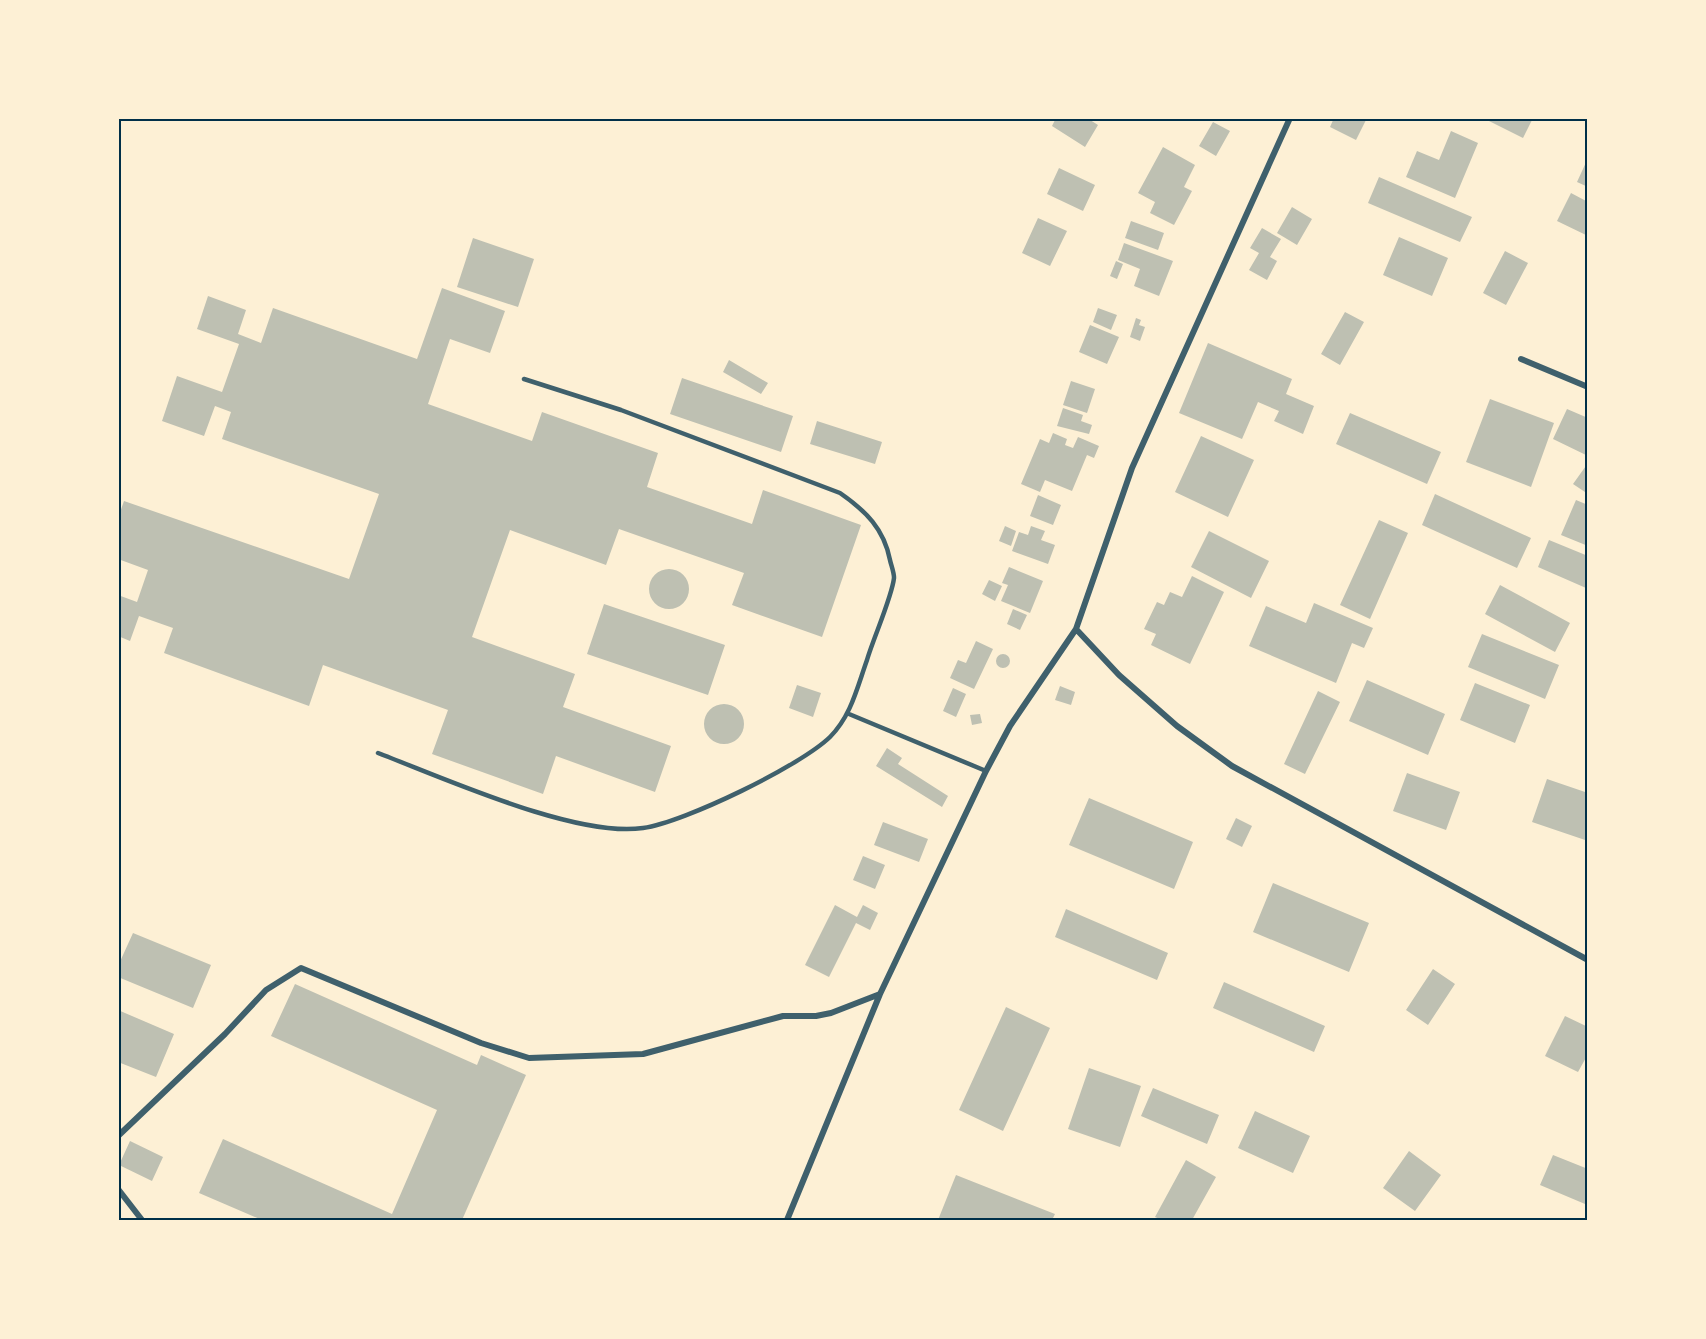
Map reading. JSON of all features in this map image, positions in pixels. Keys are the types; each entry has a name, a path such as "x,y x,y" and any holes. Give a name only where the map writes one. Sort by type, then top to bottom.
{"street":[{"path":"787,1221 880,994 986,771 1010,726 1076,629 1132,468 1290,118"},
{"path":"1521,359 1587,387"},
{"path":"1076,629 1119,675 1177,726 1232,766 1587,960"},
{"path":"118,1136 225,1034 266,990 301,968 481,1042 528,1058 643,1054 783,1016 816,1016 831,1013 880,994"},
{"path":"118,1189 142,1221"}],"lane":[{"path":"378,753 526,807 596,828 642,828 685,817 796,762 830,738 849,714 894,577 888,549 879,528 862,509 840,493 621,410 524,379"},
{"path":"849,714 986,771"}],"building":[{"path":"1056,118 1087,118 1098,125 1085,147 1052,126"},
{"path":"1334,118 1367,118 1356,140 1330,127"},
{"path":"1483,118 1533,118 1523,138"},
{"path":"1213,122 1230,131 1216,156 1199,146"},
{"path":"1451,131 1478,143 1455,198 1406,177 1417,151 1439,160"},
{"path":"1163,147 1195,165 1184,187 1192,191 1174,225 1150,213 1155,202 1138,193"},
{"path":"1588,158 1588,187 1577,182"},
{"path":"1059,168 1095,185 1083,211 1047,194"},
{"path":"1379,177 1472,217 1460,242 1368,203"},
{"path":"1571,193 1588,202 1588,236 1557,221"},
{"path":"1292,207 1312,219 1297,245 1277,233"},
{"path":"1038,218 1067,231 1050,266 1022,253"},
{"path":"1131,221 1164,233 1158,250 1125,238"},
{"path":"1262,228 1281,239 1270,257 1277,261 1267,280 1249,270 1259,253 1250,248"},
{"path":"1399,237 1448,258 1432,296 1383,275"},
{"path":"473,238 534,259 518,307 457,287"},
{"path":"1124,243 1173,261 1159,296 1134,286 1140,269 1118,260"},
{"path":"1505,251 1528,263 1506,305 1483,293"},
{"path":"1116,261 1123,264 1117,279 1110,276"},
{"path":"442,288 505,311 490,353 450,339 428,404 532,441 542,412 658,453 647,487 752,524 763,490 861,525 822,637 732,605 744,573 619,529 606,565 510,530 472,637 575,674 563,707 671,746 655,792 556,756 543,794 432,754 448,710 323,665 309,706 164,653 173,628 139,616 130,641 118,636 118,595 137,602 148,570 118,559 118,518 124,501 349,579 379,494 222,439 231,412 215,406 204,436 162,421 177,376 222,392 239,344 197,329 208,296 246,310 238,334 261,343 273,308 417,359"},
{"path":"1098,308 1117,315 1111,330 1093,322"},
{"path":"1345,312 1364,322 1340,365 1321,354"},
{"path":"1136,318 1141,320 1139,325 1145,327 1140,341 1130,337"},
{"path":"1090,325 1119,337 1107,364 1079,352"},
{"path":"1208,343 1292,379 1286,394 1314,406 1303,434 1274,421 1279,411 1258,402 1242,439 1179,413"},
{"path":"729,360 768,383 761,394 723,372"},
{"path":"682,378 793,416 781,452 670,414"},
{"path":"1071,381 1095,389 1087,413 1063,405"},
{"path":"1490,399 1554,423 1531,487 1466,462"},
{"path":"1063,408 1083,415 1081,421 1092,425 1089,434 1057,426"},
{"path":"1567,409 1588,418 1588,456 1553,439"},
{"path":"1350,413 1441,452 1427,484 1336,444"},
{"path":"817,421 882,442 875,464 810,444"},
{"path":"1053,433 1067,439 1065,445 1073,448 1078,437 1099,446 1094,458 1087,455 1072,491 1045,480 1040,492 1021,484 1040,439 1049,443"},
{"path":"1201,436 1254,460 1228,517 1175,492"},
{"path":"1588,463 1588,494 1573,484"},
{"path":"1435,494 1531,538 1517,568 1422,525"},
{"path":"1038,495 1061,505 1053,525 1030,516"},
{"path":"1576,500 1588,505 1588,546 1561,535"},
{"path":"1379,520 1408,533 1370,619 1340,605"},
{"path":"1005,526 1016,531 1011,546 999,541"},
{"path":"1031,526 1045,531 1041,540 1055,545 1048,564 1012,551 1019,532 1028,535"},
{"path":"1209,531 1269,561 1251,598 1191,567"},
{"path":"1549,540 1588,556 1586,588 1538,567"},
{"path":"1009,567 1043,581 1030,613 1001,601 1008,585 1002,583"},
{"path":"669,569 683,575 689,589 683,603 669,609 655,603 649,589 655,575"},
{"path":"1192,576 1224,592 1190,664 1151,645 1156,634 1144,629 1157,602 1164,605 1170,592 1182,597"},
{"path":"989,580 1002,586 995,601 982,594"},
{"path":"1500,585 1570,623 1555,652 1485,614"},
{"path":"1314,603 1373,628 1364,648 1352,643 1336,683 1249,646 1266,606 1306,623"},
{"path":"604,604 725,645 708,695 587,654"},
{"path":"1013,609 1027,615 1020,630 1007,624"},
{"path":"1482,634 1559,665 1545,699 1468,667"},
{"path":"976,641 993,649 974,689 950,678 958,660 966,663"},
{"path":"1003,654 1008,656 1010,661 1008,666 1003,668 998,666 996,661 998,656"},
{"path":"1367,680 1445,714 1428,755 1349,721"},
{"path":"1475,683 1530,705 1515,743 1460,720"},
{"path":"797,685 821,693 813,717 789,708"},
{"path":"1060,686 1075,692 1071,705 1055,700"},
{"path":"953,688 966,694 956,717 943,711"},
{"path":"1318,691 1340,702 1305,774 1284,764"},
{"path":"724,704 732,705 738,710 743,716 743,732 738,738 732,743 724,744 716,743 710,738 705,732 704,724 705,716 710,710 716,705"},
{"path":"980,714 982,723 972,725 970,715"},
{"path":"887,748 902,758 898,764 948,796 942,807 876,766"},
{"path":"1407,773 1460,792 1446,830 1393,811"},
{"path":"1547,779 1588,793 1588,841 1532,822"},
{"path":"1089,798 1193,842 1174,889 1069,845"},
{"path":"1236,818 1252,826 1242,847 1226,839"},
{"path":"883,822 928,839 919,862 874,845"},
{"path":"863,856 885,865 875,889 853,880"},
{"path":"1273,883 1369,923 1349,972 1253,932"},
{"path":"835,905 857,917 863,905 878,913 870,930 856,923 829,977 805,965"},
{"path":"1066,909 1168,953 1157,980 1055,937"},
{"path":"133,933 211,965 193,1008 118,977 118,966"},
{"path":"1433,969 1455,984 1428,1025 1406,1010"},
{"path":"1224,982 1325,1026 1314,1052 1213,1008"},
{"path":"295,984 477,1065 481,1055 526,1075 462,1220 262,1220 199,1193 223,1139 392,1214 437,1110 271,1036"},
{"path":"1006,1007 1050,1028 1003,1131 959,1110"},
{"path":"118,1010 174,1034 156,1077 118,1062"},
{"path":"1565,1016 1588,1027 1588,1054 1578,1072 1545,1056"},
{"path":"1089,1068 1141,1086 1120,1147 1068,1129"},
{"path":"1153,1088 1219,1115 1207,1144 1141,1116"},
{"path":"1255,1111 1310,1136 1293,1173 1238,1148"},
{"path":"130,1141 163,1157 152,1181 119,1165"},
{"path":"1409,1151 1441,1175 1415,1211 1383,1188"},
{"path":"1553,1155 1588,1169 1585,1204 1540,1185"},
{"path":"1186,1160 1216,1177 1192,1220 1162,1220 1155,1217"},
{"path":"956,1175 1055,1214 1052,1220 938,1220"}]}
